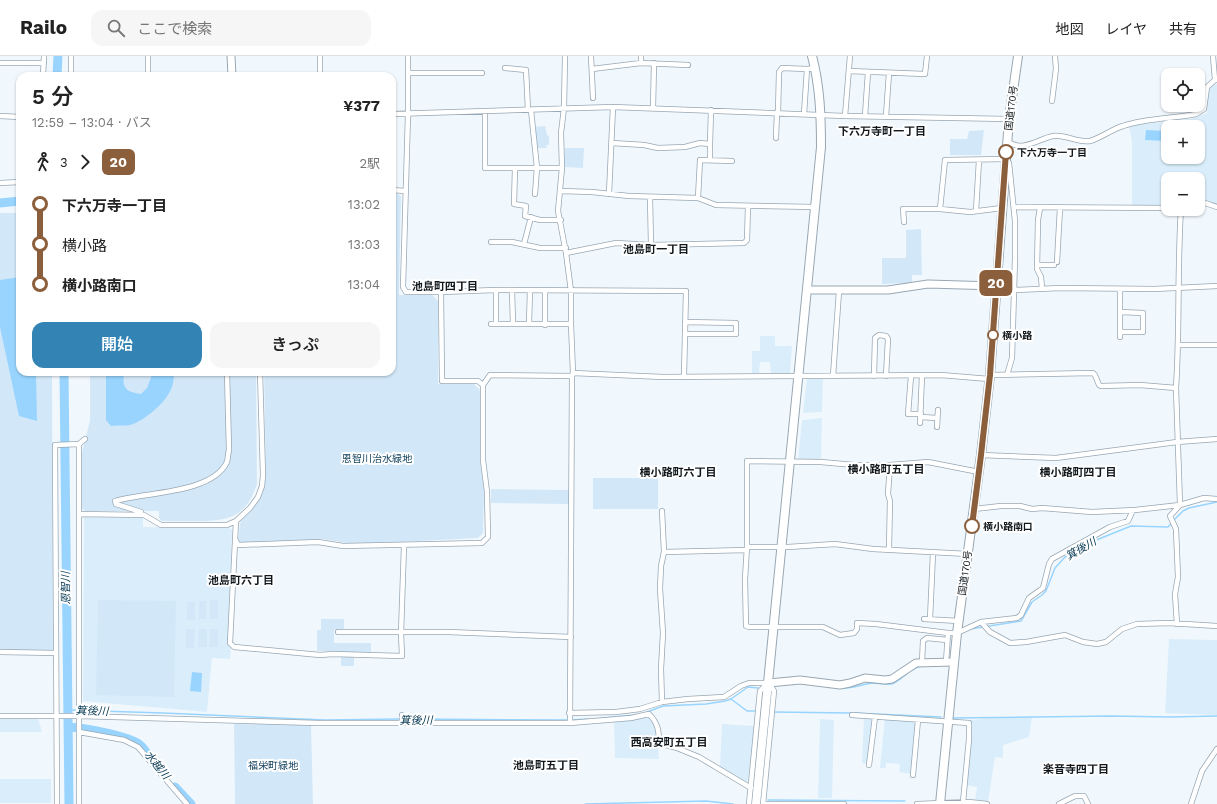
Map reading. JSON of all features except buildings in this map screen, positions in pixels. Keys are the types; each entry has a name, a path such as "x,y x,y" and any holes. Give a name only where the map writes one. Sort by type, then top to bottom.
{"highway":[{"path":"756,804 780,547 808,290 821,147 820,114 811,69 812,56"},
{"name":"国道170号","path":"940,803 957,633 981,455 989,377 1009,119 1018,56"}],"street":[{"path":"43,72 44,56"},
{"path":"71,56 71,72"},
{"path":"148,56 148,72"},
{"path":"231,56 232,72"},
{"path":"320,56 320,72"},
{"path":"408,56 408,114 403,287 406,292 496,290 686,290 684,376"},
{"path":"565,56 564,108 561,132 561,191 558,211 566,250 571,290 570,722"},
{"path":"591,56 593,98"},
{"path":"641,56 641,63"},
{"path":"845,116 850,56"},
{"path":"849,72 925,74 927,56"},
{"path":"1052,101 1056,56"},
{"path":"1007,141 1011,144 1020,146 1032,145 1043,139 1055,136 1090,141 1122,126 1137,122 1196,114 1204,109 1207,87 1216,80 1213,56"},
{"path":"0,63 44,63"},
{"path":"592,69 641,63 688,65"},
{"path":"654,63 654,108"},
{"path":"505,68 526,70 537,168 535,194"},
{"path":"776,138 780,72 782,68 811,69 804,114"},
{"path":"865,116 868,72"},
{"path":"408,73 482,73"},
{"path":"886,116 889,73"},
{"path":"609,194 613,107"},
{"path":"396,114 613,107 777,112 845,116 1009,119"},
{"path":"710,160 711,110"},
{"path":"485,112 485,168 562,168"},
{"path":"0,116 16,117"},
{"path":"612,143 644,145 658,148 694,146 700,143 710,144"},
{"path":"940,209 945,160 979,160 1006,156 1014,208 1015,258 1012,358 1007,375"},
{"path":"698,198 700,160 732,161"},
{"path":"976,211 979,160"},
{"path":"515,168 514,204 526,206 525,216 547,220 561,220"},
{"path":"0,183 16,182"},
{"path":"396,190 405,191"},
{"path":"561,191 650,197 698,198 716,204 815,207"},
{"path":"650,197 651,245"},
{"path":"1205,203 1217,207"},
{"path":"491,242 512,242 543,248 566,250 616,243 651,245 744,243 747,240 748,206"},
{"path":"904,222 903,209 940,209 970,212 1002,208"},
{"path":"1014,208 1161,208"},
{"path":"1040,208 1038,220 1037,269 1041,277 1042,288"},
{"path":"1037,265 1055,264 1060,208"},
{"path":"1177,624 1175,594 1178,577 1176,529 1170,516 1180,505 1176,388 1179,345 1178,287 1180,216"},
{"path":"524,244 531,218"},
{"path":"808,290 888,290 928,284 1014,288 1120,290 1217,286"},
{"path":"496,290 494,324 571,324"},
{"path":"512,290 513,324"},
{"path":"530,290 530,324"},
{"path":"545,290 545,325"},
{"path":"1120,290 1120,312 1120,334 1143,332 1143,313 1120,312"},
{"path":"833,376 839,291"},
{"path":"442,292 442,381 478,381 483,385"},
{"path":"685,322 736,323 736,334 685,334"},
{"path":"874,376 875,338 878,335 886,336 888,339 886,376"},
{"path":"1179,345 1217,345"},
{"path":"235,539 238,545 318,542 343,546 404,546 482,543 488,537 487,492 483,460 483,385 490,375 572,374 663,377 989,377 1007,375 1093,373 1101,386 1140,385 1176,388"},
{"path":"141,512 116,504 115,501 194,486 210,480 227,462 229,450 227,376"},
{"path":"79,514 144,515 161,525 220,526 236,521 250,508 258,497 262,486 260,376"},
{"path":"911,376 908,414 937,418"},
{"path":"920,423 922,376"},
{"path":"937,427 938,410"},
{"path":"56,804 57,716 55,445 79,444 84,439"},
{"path":"981,455 1056,458 1177,442 1217,439"},
{"path":"79,444 79,703 77,716 79,725 79,804"},
{"path":"979,472 928,462 890,465 854,465 821,462 747,461 746,549 744,580 746,626 823,627 840,635 854,633 857,629 857,623 957,633 981,622 992,619 1017,618 1021,615 1029,598 1043,588 1049,564 1052,559 1110,527 1128,521 1133,510"},
{"path":"890,465 888,494 890,501 890,550"},
{"path":"974,509 1001,506 1020,506 1032,509 1042,508 1092,512 1133,510 1180,505 1204,498 1217,499"},
{"path":"662,511 664,552 661,566 660,589 663,633 661,669 662,702"},
{"path":"236,521 230,643 234,647 320,655 402,656 401,633 404,546"},
{"path":"664,552 835,544 873,549 968,554"},
{"path":"930,619 933,553"},
{"path":"924,619 959,621"},
{"path":"981,622 990,632 1010,643 1026,642 1065,635 1084,642 1096,644 1106,642 1122,629 1137,624 1169,623 1217,626"},
{"path":"338,632 448,632 571,637"},
{"path":"946,662 948,633"},
{"path":"922,662 923,641 927,638 947,640"},
{"path":"0,652 56,653"},
{"path":"570,713 598,713 640,709 662,702 724,697 741,686 749,683 800,680 840,684 850,683 865,678 885,680 892,679 916,663 954,662"},
{"path":"749,804 760,691 768,683"},
{"path":"768,683 774,691 763,804 844,804"},
{"path":"402,714 402,723"},
{"path":"0,716 77,716 318,723 402,723 570,722 632,718 649,714 655,720 659,730 659,743 677,748 699,757 751,788"},
{"path":"852,715 969,723 969,739 963,802"},
{"path":"869,765 876,716"},
{"path":"913,775 918,720"},
{"path":"79,731 124,740 138,747 187,804"},
{"path":"1191,804 1202,771 1217,749"},
{"path":"1059,804 1075,796 1084,796 1088,804"},
{"path":"917,804 963,802 987,804"}],"shaded area":[{"path":"1217,84 1217,205 1205,203 1205,172 1161,172 1161,207 1132,207 1132,142 1129,126 1161,122 1161,164 1205,164 1205,120 1182,120 1191,119 1207,113 1208,89 1212,85"},
{"path":"760,336 775,336 775,346 792,346 790,373 771,373 770,362 760,362 759,373 752,373 752,351 760,351"},
{"path":"807,378 823,378 822,412 803,413"},
{"path":"822,418 821,460 798,461 802,420"},
{"path":"84,517 143,518 143,527 229,528 232,530 228,644 231,647 230,659 212,658 207,712 83,701"},
{"path":"1169,639 1217,640 1217,715 1165,713"},
{"path":"650,717 655,721 659,759 615,758 614,722"},
{"path":"864,717 873,719 867,764 862,763"},
{"path":"1002,717 1032,717 1029,737 1003,745 1003,758 995,757 988,802 975,801 977,787 966,785 971,720"},
{"path":"0,718 38,718 42,732 0,732"},
{"path":"885,718 917,721 911,774 899,772 900,764 886,763 886,768 880,768"},
{"path":"820,719 834,720 832,798 818,798"},
{"path":"722,724 754,726 748,780 746,782 720,766"},
{"path":"0,779 51,779 51,803 0,803"}],"green space":[{"path":"545,126 547,135 549,136 549,145 546,145 547,148 536,148 534,127"},
{"path":"984,130 981,155 950,155 950,139 967,139 969,131"},
{"path":"565,148 584,148 583,168 564,167"},
{"name":"恩智川治水緑地","path":"396,193 401,196 399,295 432,295 438,301 438,384 474,384 480,390 480,460 484,491 483,533 478,538 380,543 347,543 322,539 240,543 238,539 241,521 251,511 257,502 263,490 266,476 264,376 396,376"},
{"path":"0,213 16,213 16,376 52,376 53,650 0,650"},
{"path":"921,229 922,275 912,275 912,283 882,284 882,258 906,258 906,230"},
{"path":"90,376 256,376 257,484 253,495 242,510 236,514 229,518 210,521 162,521 159,518 159,511 85,511 81,508 80,461 90,420"},
{"path":"593,478 658,478 658,509 593,509"},
{"path":"491,489 570,490 570,504 491,503"},
{"path":"98,600 176,601 174,697 96,695"},
{"path":"210,600 218,600 218,619 210,619"},
{"path":"199,601 206,601 206,619 199,619"},
{"path":"187,602 195,602 195,620 187,620"},
{"path":"321,619 344,619 344,630 334,630 334,643 371,643 371,653 354,653 354,666 341,666 341,651 317,651 317,630 321,630"},
{"path":"186,629 195,629 194,648 186,648"},
{"path":"199,629 207,629 207,647 198,647"},
{"path":"210,629 218,629 218,647 209,647"},
{"name":"福栄町緑地","path":"234,724 311,725 313,804 235,804"}],"water":[{"path":"1146,130 1161,131 1161,141 1145,140"},
{"path":"16,278 16,376 36,376 37,421 19,416 0,327 0,280"},
{"path":"106,376 124,376 124,385 126,388 131,392 141,394 147,388 152,376 174,376 172,386 166,398 152,412 140,420 130,425 111,426 106,420"},
{"path":"192,672 202,673 201,692 190,691"}],"waterway":[{"name":"恩智川","path":"57,72 58,56"},
{"path":"0,203 16,201"},
{"name":"恩智川","path":"64,376 69,804"},
{"name":"箕後川","path":"1174,520 1183,511 1189,508 1217,502"},
{"name":"箕後川","path":"970,629 1021,621 1032,602 1046,591 1055,568 1065,557 1094,541 1131,526 1168,527 1172,523"},
{"name":"箕後川","path":"840,688 873,683 892,684 911,670 923,666"},
{"name":"箕後川","path":"647,712 663,706 706,704 725,701 731,699 748,687 758,688"},
{"path":"731,699 747,711 756,711"},
{"name":"箕後川","path":"68,710 325,720 400,719"},
{"path":"774,712 851,713"},
{"path":"855,713 941,717"},
{"name":"箕後川","path":"602,718 636,715"},
{"path":"952,718 1217,716"},
{"name":"箕後川","path":"404,719 568,720"},
{"name":"箕後川","path":"572,720 588,719"},
{"name":"水越川","path":"69,727 106,733 134,742 144,749 153,763"},
{"name":"水越川","path":"175,787 191,804"},
{"path":"768,800 905,801"},
{"path":"585,804 706,801 733,804"}],"bus line":[{"name":"20","path":"972,526 990,375 1006,152"}],"place":[{"name":"下六万寺一丁目","path":"1006,152"},
{"name":"横小路","path":"993,335"},
{"name":"横小路南口","path":"972,526"}],"district":[{"name":"下六万寺町一丁目","path":"882,131"},
{"name":"池島町一丁目","path":"656,249"},
{"name":"池島町四丁目","path":"445,286"},
{"name":"横小路町五丁目","path":"886,469"},
{"name":"横小路町六丁目","path":"678,472"},
{"name":"横小路町四丁目","path":"1078,472"},
{"name":"池島町六丁目","path":"241,580"},
{"name":"西高安町五丁目","path":"669,742"},
{"name":"池島町五丁目","path":"546,765"},
{"name":"楽音寺四丁目","path":"1076,769"}]}
